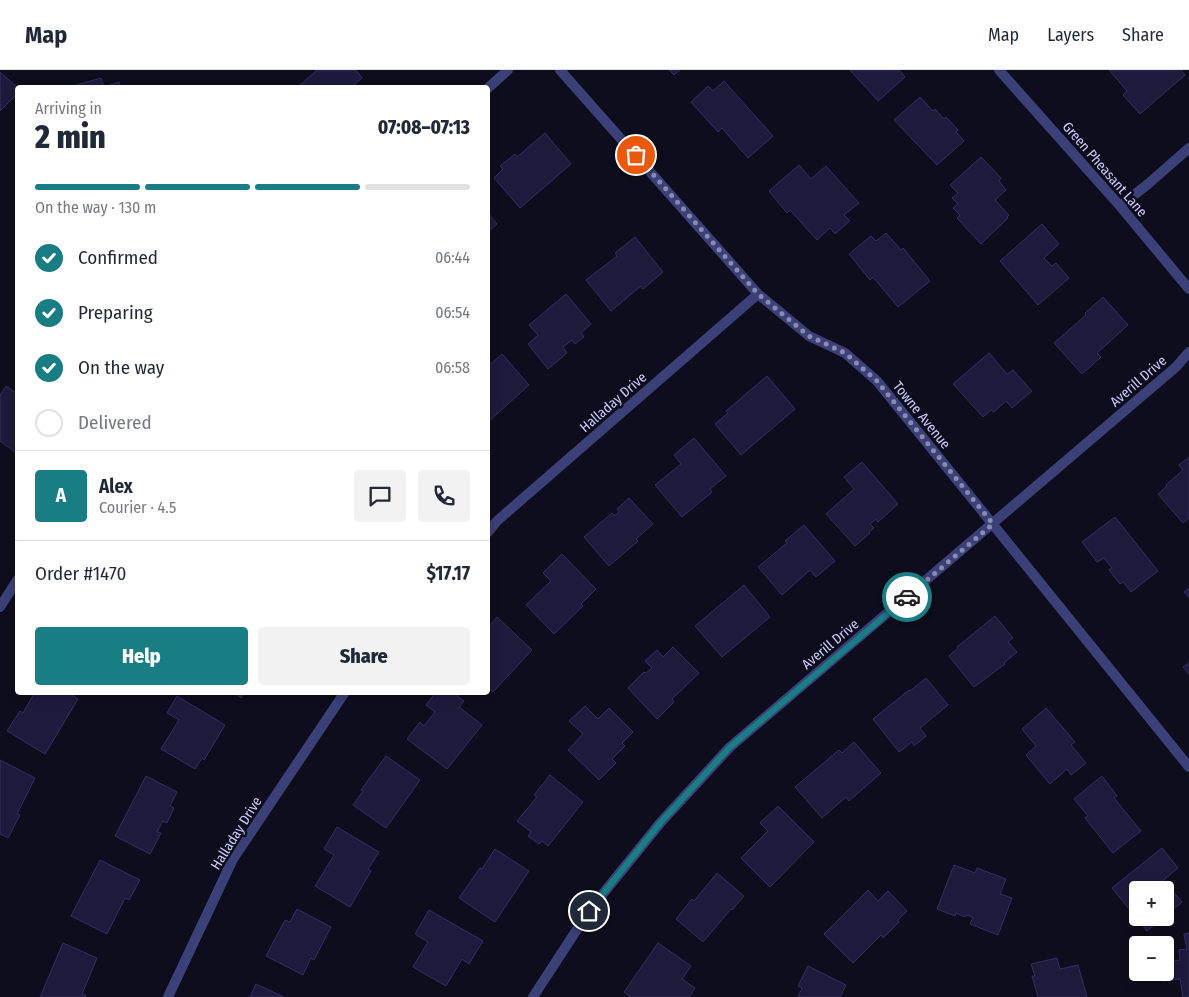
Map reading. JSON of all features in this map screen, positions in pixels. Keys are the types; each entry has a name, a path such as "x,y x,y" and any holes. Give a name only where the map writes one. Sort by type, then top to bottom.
{"street":[{"path":"490,86 508,70"},
{"name":"Towne Avenue","path":"560,70 758,294 809,336 845,353 877,381 1189,767"},
{"name":"Green Pheasant Lane","path":"999,70 1120,206 1189,289"},
{"path":"1120,206 1189,148"},
{"name":"Halladay Drive","path":"490,530 758,294"},
{"name":"Averill Drive","path":"533,997 589,911 661,822 730,747 1176,368 1189,352"},
{"path":"0,607 15,584"},
{"name":"Halladay Drive","path":"168,997 233,859 343,695"}],"building":[{"path":"317,70 356,70 362,78 354,85 300,85"},
{"path":"669,70 680,70 674,75"},
{"path":"850,70 899,70 905,77 878,101"},
{"path":"1109,70 1181,70 1185,75 1140,114 1123,95 1127,91"},
{"path":"0,72 15,85 15,96 0,111"},
{"path":"101,78 103,85 76,85"},
{"path":"724,81 773,136 748,158 722,128 718,132 691,102 708,86 713,91"},
{"path":"920,97 933,111 935,109 944,119 946,117 958,130 956,132 964,141 937,165 894,120"},
{"path":"545,133 571,164 520,208 494,178 503,169 500,166 515,154 517,157"},
{"path":"981,157 1001,178 999,181 1006,190 995,200 1009,215 981,244 957,218 960,215 953,208 958,204 952,198 958,193 950,185"},
{"path":"799,165 811,179 826,166 859,203 844,215 850,221 835,234 830,228 817,240 790,210 787,213 769,191"},
{"path":"490,215 497,224 490,230"},
{"path":"1042,224 1059,244 1044,258 1052,266 1056,263 1069,278 1038,305 1000,261"},
{"path":"886,233 901,250 903,248 930,281 898,307 873,277 870,280 849,254 871,236 876,241"},
{"path":"635,237 663,272 643,289 641,286 611,311 586,280 617,256 615,253"},
{"path":"566,294 591,324 581,333 584,337 575,344 572,340 563,347 567,353 548,369 528,344 538,335 529,325"},
{"path":"1103,297 1128,325 1097,353 1101,357 1082,374 1054,343"},
{"path":"989,353 1007,374 1013,370 1032,391 1012,408 1006,401 994,412 991,410 983,417 953,384"},
{"path":"502,354 529,385 490,420 490,364"},
{"path":"767,376 795,409 741,455 715,424 728,413 726,411"},
{"path":"6,386 15,392 15,452 0,441 0,395"},
{"path":"694,438 726,476 710,489 712,492 682,517 655,485 681,464 674,455"},
{"path":"1189,457 1189,518 1183,523 1158,494 1183,470 1179,465"},
{"path":"862,462 898,504 878,522 876,519 870,524 874,528 855,546 826,514 854,489 844,477"},
{"path":"629,498 653,524 636,539 638,541 609,566 584,537 612,513 615,516 619,512 617,509"},
{"path":"1115,517 1158,571 1131,592 1123,582 1120,584 1109,570 1112,568 1104,558 1097,562 1082,542"},
{"path":"804,525 835,561 816,577 810,570 782,595 758,567 787,543 785,541"},
{"path":"562,554 596,589 581,604 583,606 554,634 526,605 551,581 543,573"},
{"path":"744,585 770,617 722,657 695,626"},
{"path":"1189,588 1189,598 1184,592"},
{"path":"995,616 1013,638 1008,642 1017,652 1005,664 974,687 949,656 957,647"},
{"path":"497,617 532,650 493,692 490,689 490,626"},
{"path":"673,647 699,673 672,699 674,702 657,719 628,688 644,672 646,673 652,668 645,661 657,650 663,657"},
{"path":"1189,663 1189,674 1183,667"},
{"path":"926,678 948,705 920,728 926,736 914,746 912,742 899,752 873,719"},
{"path":"33,695 72,695 78,699 45,754 7,731 20,711 23,713"},
{"path":"434,695 456,695 464,701 459,707 482,725 447,769 407,739 420,722 424,726 435,712 426,705"},
{"path":"177,696 225,725 204,760 202,758 195,769 161,749 179,720 167,713"},
{"path":"585,706 598,719 609,708 633,732 622,743 625,746 612,759 616,763 599,780 568,750 583,734 569,721"},
{"path":"1046,708 1075,742 1071,745 1086,763 1071,775 1067,769 1050,784 1026,755 1036,746 1022,729"},
{"path":"854,742 881,773 849,801 846,797 822,818 795,787 839,750 842,753"},
{"path":"386,756 420,780 386,828 353,805 363,791 361,790"},
{"path":"0,760 35,778 17,814 20,815 8,838 0,834"},
{"path":"550,775 583,802 548,846 542,841 539,844 528,836 531,832 517,821 537,797 534,795"},
{"path":"146,776 177,792 170,806 174,808 167,823 163,821 157,832 161,833 150,854 115,836"},
{"path":"1102,776 1117,796 1114,798 1141,831 1113,853 1085,818 1088,816 1074,799"},
{"path":"778,806 814,842 770,887 741,858 768,831 760,823"},
{"path":"337,827 379,852 368,869 371,871 350,907 315,886 334,855 324,849"},
{"path":"1162,848 1178,868 1162,881 1129,881 1129,909 1112,888"},
{"path":"495,849 529,871 495,922 459,898"},
{"path":"100,860 140,880 129,900 125,898 107,934 71,916"},
{"path":"954,865 975,873 977,868 1006,879 1000,894 1012,898 998,935 970,924 973,917 966,915 965,917 956,913 955,916 937,909"},
{"path":"717,873 744,896 703,942 676,919"},
{"path":"868,890 878,901 888,891 907,911 883,938 881,935 853,963 824,934"},
{"path":"1174,893 1182,902 1174,909"},
{"path":"297,909 331,927 314,960 311,958 303,975 266,956 285,920 290,922"},
{"path":"429,910 483,941 469,964 462,959 446,986 413,967 428,942 415,934"},
{"path":"1143,926 1153,926 1147,931"},
{"path":"1189,933 1189,997 1183,997 1180,979 1174,980 1174,961 1180,960 1179,950 1187,949 1184,934"},
{"path":"63,943 97,958 82,994 86,995 85,997 40,997"},
{"path":"658,943 691,966 682,979 695,988 689,997 631,997 624,992"},
{"path":"1057,958 1060,969 1078,965 1087,997 1038,997 1032,976 1035,976 1031,964"},
{"path":"808,966 846,985 840,997 798,997 802,988 798,986"},
{"path":"256,984 284,997 250,997"}],"way so far":[{"path":"636,155 758,294 809,336 845,353 877,381 993,524 907,597"}],"route":[{"path":"589,911 661,822 730,747 907,597"}]}
